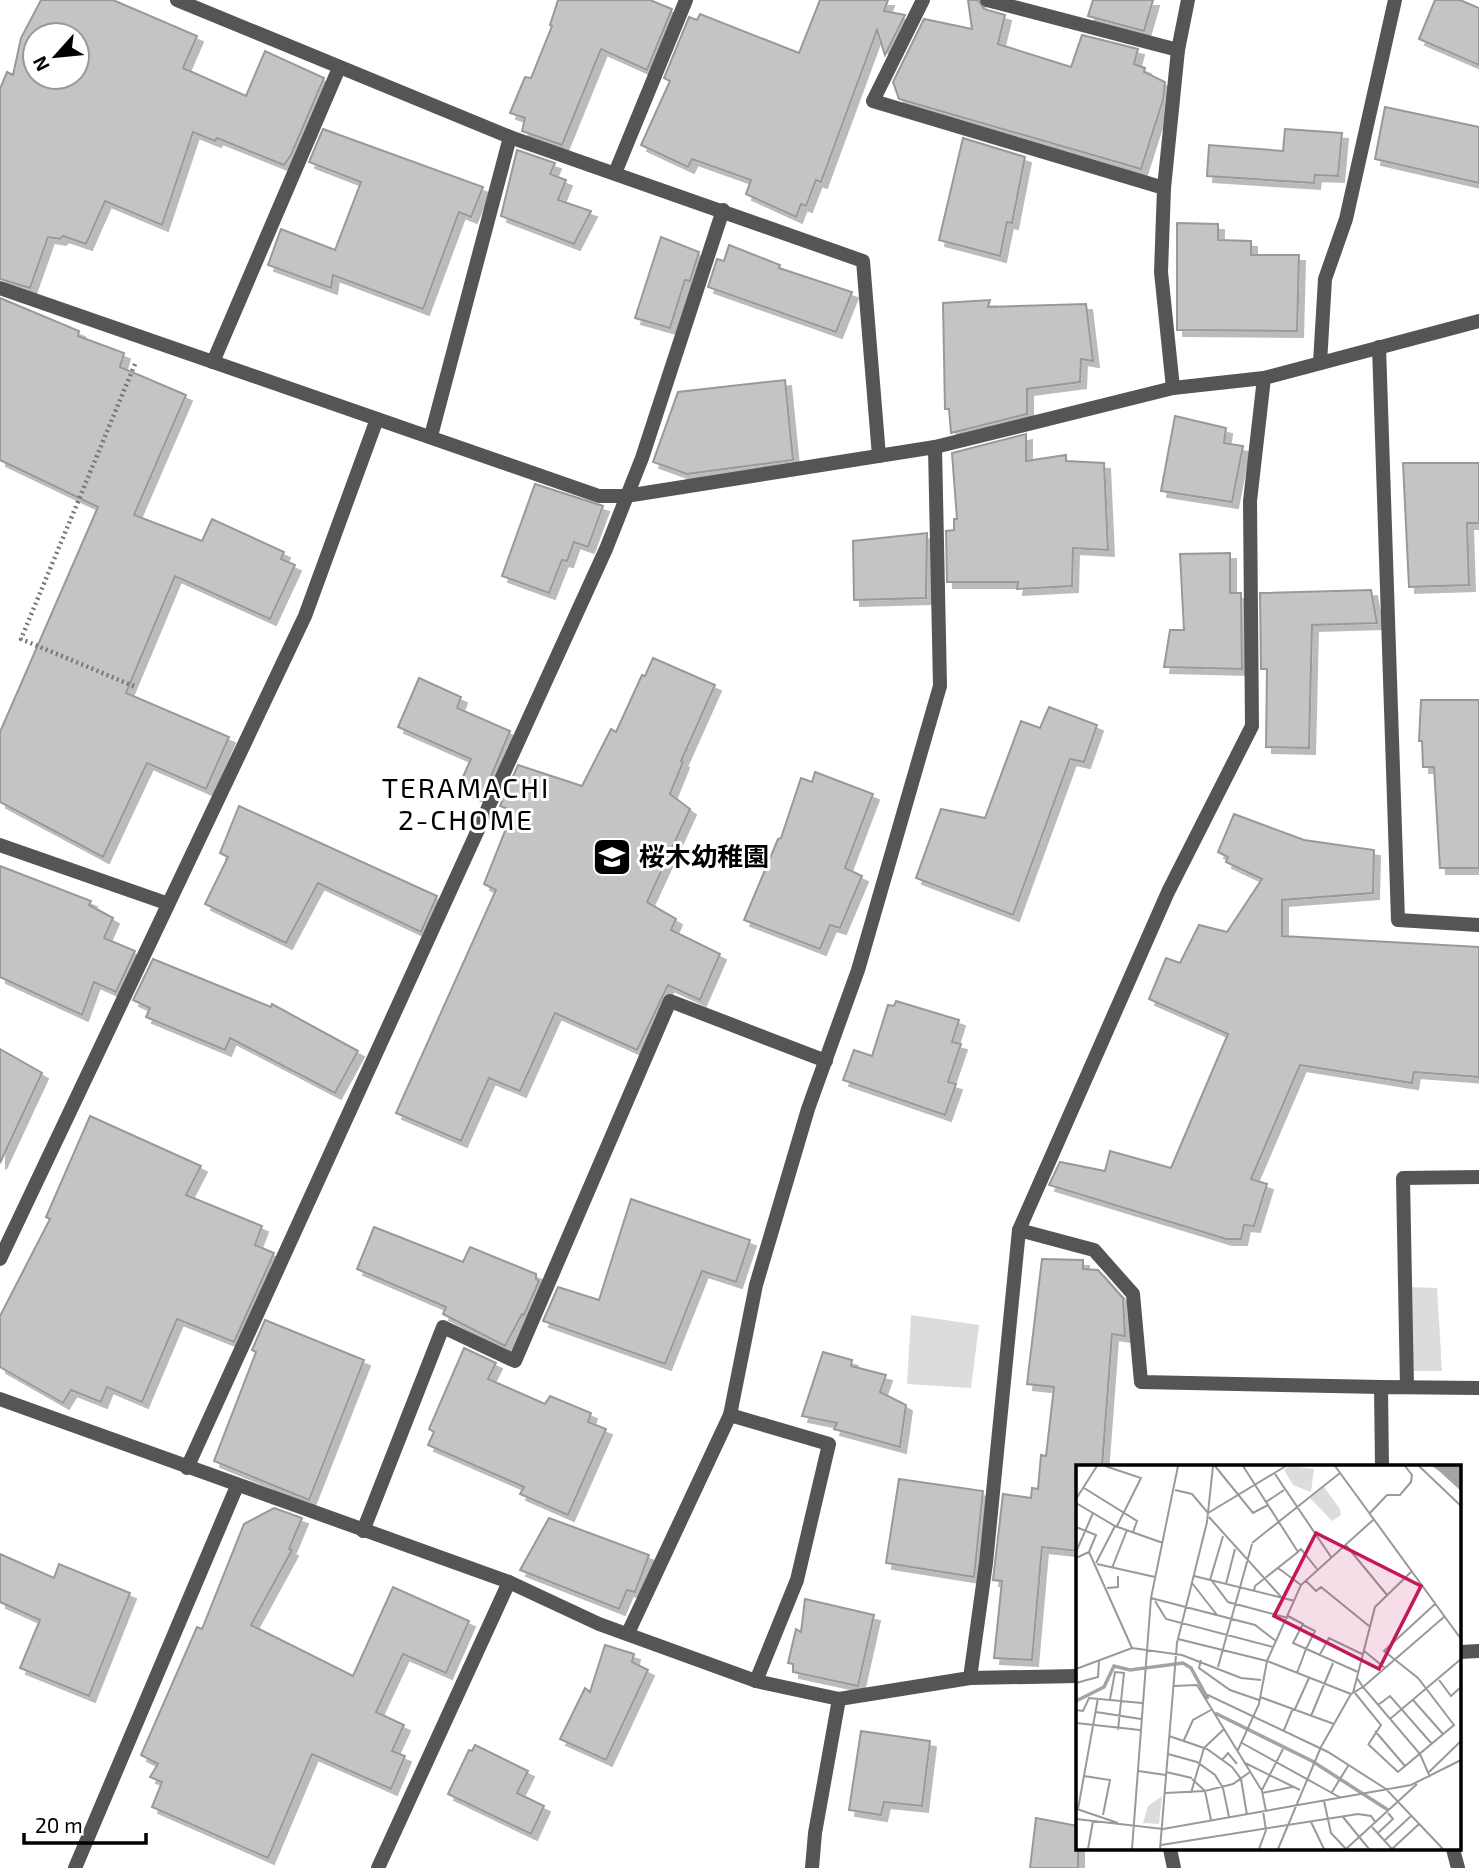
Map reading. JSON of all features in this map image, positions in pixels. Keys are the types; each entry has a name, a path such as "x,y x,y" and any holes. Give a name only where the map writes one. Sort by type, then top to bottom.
{"street":[{"path":"177,0 510,137 863,261 879,456"},
{"path":"615,173 686,0"},
{"path":"923,0 873,101 1164,188"},
{"path":"987,0 1178,50"},
{"path":"1173,388 1161,272 1164,188 1178,50 1188,0"},
{"path":"1320,363 1325,279 1346,219 1395,0"},
{"path":"213,362 339,68"},
{"path":"431,436 510,137"},
{"path":"187,1468 601,561 642,458 723,210"},
{"path":"0,289 598,496 626,496 934,447 1173,388 1264,378 1479,321"},
{"path":"1379,347 1398,920 1479,925"},
{"path":"970,1678 987,1549 1019,1230 1168,892 1252,726 1250,501 1264,378"},
{"path":"0,1259 304,616 377,419"},
{"path":"628,1633 730,1415 756,1285 808,1109 858,970 940,686 934,447"},
{"path":"0,845 166,903"},
{"path":"363,1531 443,1327 515,1361 670,1001 826,1061"},
{"path":"1407,1387 1403,1178 1479,1177"},
{"path":"1019,1230 1094,1251 1133,1294 1141,1382 1479,1388"},
{"path":"1381,1387 1382,1465"},
{"path":"0,1399 509,1582 599,1624 756,1681 839,1699 970,1678 1076,1676"},
{"path":"730,1415 829,1444 797,1580 756,1681"},
{"path":"75,1868 237,1486"},
{"path":"378,1868 509,1582"},
{"path":"812,1868 815,1833 839,1699"},
{"path":"1453,1850 1458,1868"},
{"path":"1162,1868 1172,1858"}],"path":[{"path":"136,687 21,639 145,339"}],"shaded area":[{"path":"1409,1287 1437,1288 1442,1371 1412,1371"},
{"path":"911,1315 979,1325 971,1388 907,1384"}],"building":[{"path":"41,0 113,0 197,36 183,68 246,96 265,51 324,78 291,155 284,165 217,138 215,141 193,132 162,225 105,201 86,244 63,236 60,239 48,237 30,288 0,279 0,89 7,72 13,75 21,38 21,91 91,91 91,21 30,21"},
{"path":"558,0 650,0 672,9 647,70 601,49 562,145 522,131 525,118 510,113 525,77 531,78 552,26 550,25"},
{"path":"820,0 888,0 884,11 905,15 885,55 877,30 821,182 816,180 806,206 801,204 796,217 746,194 751,180 692,159 688,167 641,145 670,81 664,78 689,17 697,20 700,14 799,53"},
{"path":"968,0 978,0 984,9 1005,15 998,44 1071,67 1082,35 1138,49 1134,64 1165,82 1163,100 1141,169 899,99 893,82 924,19 972,29"},
{"path":"1093,0 1153,0 1144,31 1088,16"},
{"path":"1435,0 1460,0 1479,8 1479,65 1419,39"},
{"path":"1385,107 1479,127 1479,183 1375,159"},
{"path":"323,129 483,187 471,217 459,212 423,309 333,275 331,288 268,265 281,229 335,250 361,182 309,162"},
{"path":"1285,129 1342,133 1338,176 1315,175 1314,183 1207,176 1209,145 1283,151"},
{"path":"963,138 1025,157 1012,223 1007,222 1000,256 939,240"},
{"path":"517,150 555,163 550,174 566,180 558,200 591,211 574,244 501,216"},
{"path":"1177,223 1218,224 1218,240 1251,241 1251,255 1299,255 1297,331 1177,330"},
{"path":"661,237 699,252 690,281 685,280 670,328 635,318"},
{"path":"729,245 780,265 779,268 852,292 836,332 708,287 717,259 724,261"},
{"path":"0,298 79,331 78,336 124,353 120,367 186,395 134,515 202,541 212,519 284,552 281,559 295,565 270,619 175,576 126,693 229,737 206,789 147,763 103,857 0,802 0,732 98,507 0,460"},
{"path":"990,300 988,307 1086,304 1093,361 1081,359 1080,382 1027,389 1027,414 951,433 949,409 945,409 943,303"},
{"path":"785,380 793,460 687,474 653,462 678,392"},
{"path":"1175,416 1226,428 1224,443 1243,446 1232,502 1161,491"},
{"path":"1026,434 1026,461 1066,455 1066,461 1104,463 1108,550 1073,548 1072,586 1017,589 1018,582 947,582 946,531 954,530 954,519 957,519 952,453"},
{"path":"1403,463 1479,463 1479,523 1467,523 1469,585 1409,587"},
{"path":"535,484 603,506 588,547 574,542 567,561 562,560 549,593 502,576"},
{"path":"927,533 926,598 854,600 853,541"},
{"path":"1230,553 1230,593 1241,593 1242,669 1164,667 1170,630 1184,630 1180,554"},
{"path":"1371,590 1377,623 1312,625 1309,748 1266,747 1267,669 1261,669 1260,593"},
{"path":"653,658 715,685 681,761 683,762 670,794 690,809 647,902 676,919 671,930 720,954 700,1000 668,985 637,1050 555,1013 520,1091 489,1078 461,1141 396,1113 496,890 484,884 513,811 500,806 518,765 582,786 611,729 616,732 642,675 645,676"},
{"path":"419,678 461,697 457,708 510,731 482,798 458,788 471,759 398,727"},
{"path":"1421,700 1479,700 1479,868 1440,868 1434,767 1423,767 1422,741 1419,741"},
{"path":"1049,707 1097,725 1084,762 1070,759 1013,915 916,878 941,809 985,818 1021,721 1040,728"},
{"path":"815,772 873,794 845,868 862,876 840,928 830,925 820,949 744,920 778,839 781,838 801,778 812,782"},
{"path":"239,806 437,896 421,932 318,883 286,943 205,904 228,857 220,853"},
{"path":"1234,814 1304,840 1374,850 1373,893 1282,900 1282,936 1479,947 1479,1077 1414,1072 1412,1083 1300,1065 1251,1179 1267,1184 1254,1226 1244,1225 1241,1239 1226,1239 1049,1185 1060,1162 1105,1171 1110,1151 1171,1168 1228,1034 1149,999 1166,958 1180,963 1199,925 1227,932 1262,879 1226,862 1228,857 1218,852"},
{"path":"0,866 91,901 89,905 113,918 104,938 135,951 116,992 94,982 82,1015 0,977"},
{"path":"153,959 271,1007 272,1004 358,1051 335,1093 230,1038 225,1050 146,1017 150,1008 133,1000"},
{"path":"896,1001 959,1020 952,1042 961,1044 948,1082 956,1084 945,1115 843,1080 854,1050 872,1056 888,1005 894,1006"},
{"path":"0,1049 42,1073 0,1163"},
{"path":"90,1116 201,1166 186,1195 262,1226 255,1245 274,1253 234,1342 177,1319 142,1402 107,1387 101,1402 71,1390 63,1403 0,1367 0,1316 50,1219 46,1217"},
{"path":"631,1199 750,1240 736,1282 702,1271 665,1364 543,1321 558,1287 599,1300"},
{"path":"374,1227 463,1262 470,1247 536,1274 539,1281 524,1315 522,1314 505,1346 443,1314 446,1307 357,1269"},
{"path":"1042,1259 1083,1260 1083,1269 1098,1270 1123,1298 1125,1336 1112,1334 1102,1465 1076,1465 1076,1551 1042,1547 1032,1660 994,1658 1002,1581 993,1580 1003,1494 1031,1498 1032,1488 1038,1489 1041,1455 1046,1456 1054,1387 1027,1384"},
{"path":"265,1320 364,1360 309,1500 214,1461 256,1352 252,1350"},
{"path":"464,1348 496,1363 488,1379 545,1404 550,1396 591,1413 588,1422 606,1429 568,1515 520,1494 524,1487 428,1445 434,1432 429,1429"},
{"path":"823,1352 852,1360 851,1366 886,1375 880,1392 906,1405 900,1447 834,1429 837,1423 802,1416"},
{"path":"899,1479 983,1491 974,1577 886,1563"},
{"path":"274,1508 302,1518 289,1549 292,1550 251,1625 353,1676 393,1587 469,1621 446,1673 403,1654 376,1712 404,1725 392,1751 405,1756 391,1789 312,1754 268,1858 152,1807 162,1782 150,1777 158,1764 141,1755 197,1627 202,1629 244,1524"},
{"path":"549,1518 649,1555 635,1592 627,1590 619,1609 520,1570"},
{"path":"0,1554 54,1578 59,1564 130,1593 89,1696 20,1668 40,1620 0,1602"},
{"path":"805,1599 874,1615 858,1686 793,1672 793,1664 788,1663 796,1629 801,1632"},
{"path":"605,1645 634,1654 632,1662 648,1670 606,1760 560,1739 585,1688 590,1692"},
{"path":"861,1731 930,1741 922,1806 884,1802 881,1815 849,1810"},
{"path":"475,1745 528,1771 517,1793 544,1806 531,1834 448,1794 469,1750 472,1751"},
{"path":"1036,1818 1076,1826 1078,1868 1030,1868"}],"place":[{"name":"桜木幼稚園","path":"612,857"}],"district":[{"name":"TERAMACHI 2-CHOME","path":"466,804"}]}
